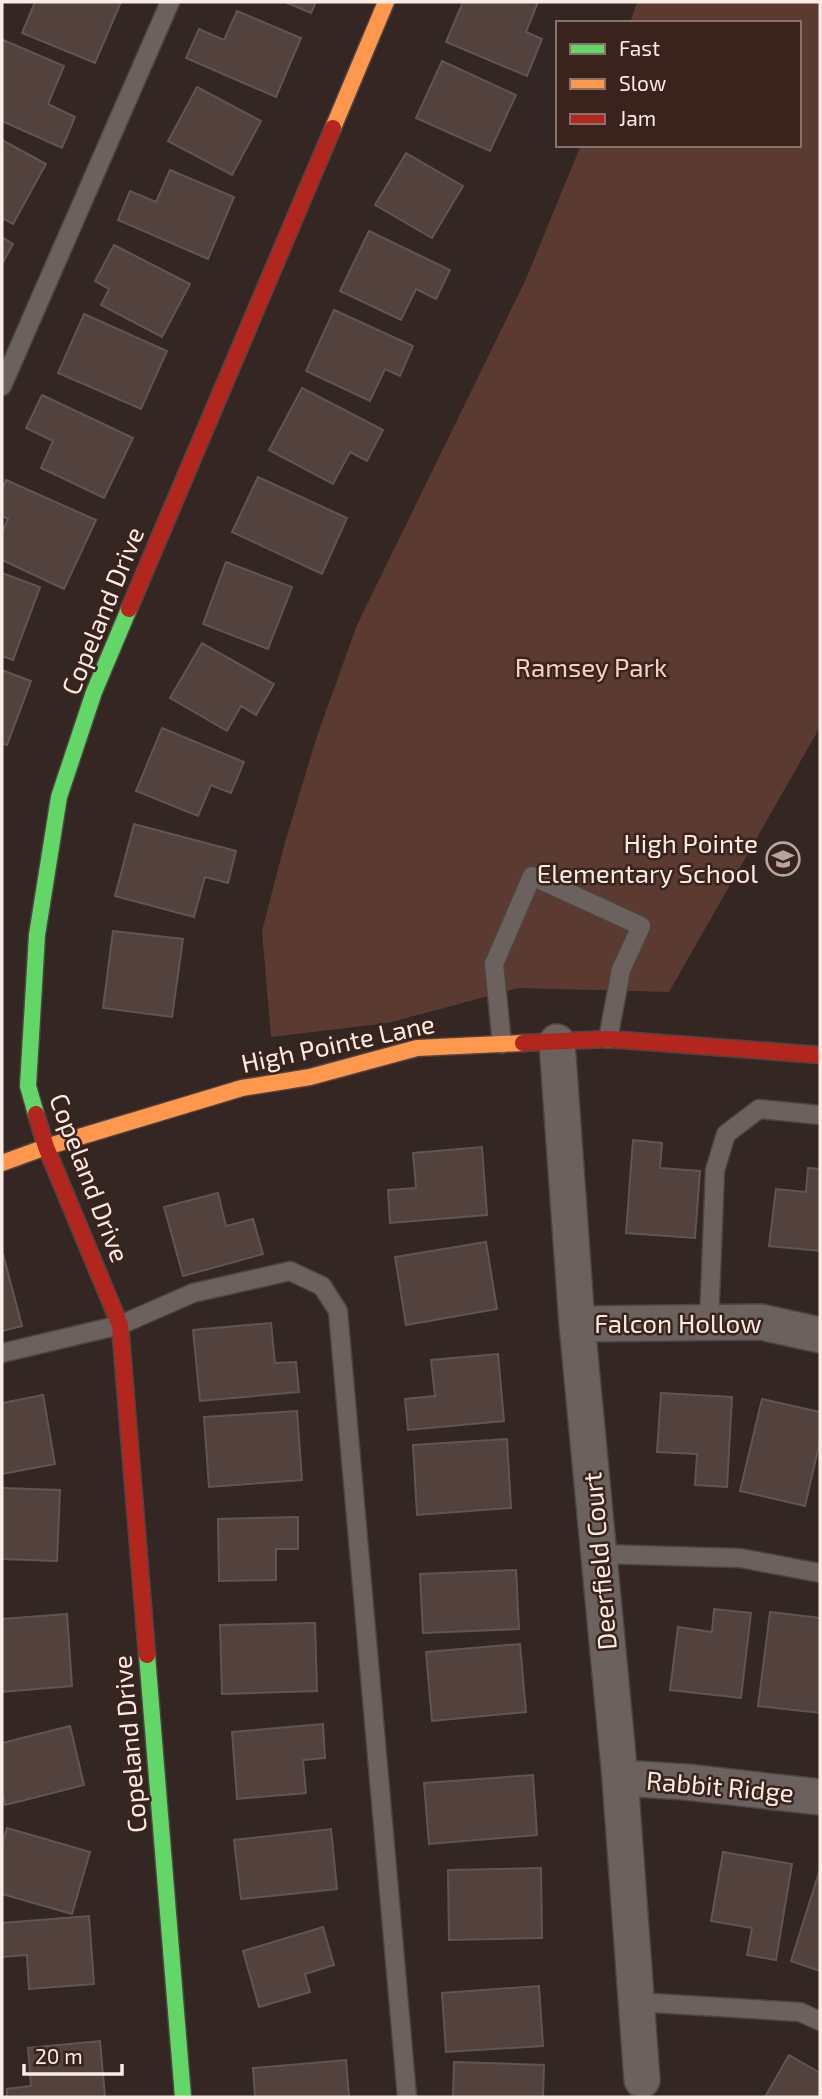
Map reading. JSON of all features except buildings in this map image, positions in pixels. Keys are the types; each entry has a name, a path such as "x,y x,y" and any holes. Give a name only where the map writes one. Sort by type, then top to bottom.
{"street":[{"name":"Copeland Drive","path":"183,2097 120,1325 46,1147 28,1086 37,935 59,797 100,679 386,2"},
{"name":"High Pointe Lane","path":"2,1163 46,1147 242,1088 310,1077 417,1048 608,1039 820,1055"},
{"name":"Deerfield Court","path":"557,1042 578,1324 620,1778 642,2080"},
{"name":"Falcon Hollow","path":"578,1324 761,1322 820,1335"},
{"name":"Rabbit Ridge","path":"620,1778 820,1797"}],"lane":[{"path":"2,386 170,2"},
{"path":"502,1044 494,964 532,876 641,926 621,970 608,1039"},
{"path":"709,1322 715,1170 726,1134 759,1109 820,1115"},
{"path":"2,1353 120,1325 193,1293 290,1271 322,1286 338,1311 407,2097"},
{"path":"599,1554 740,1558 820,1573"},
{"path":"636,2002 800,2012 820,2021"}],"green space":[{"name":"Ramsey Park","path":"637,2 820,2 820,727 669,992 518,988 388,1023 271,1037 262,931 317,736 357,625 526,279 580,147 801,147 801,21 631,21"}],"traffic: fast":[{"path":"36,1114 28,1086 37,935 59,797 94,692 129,609"},
{"path":"147,1655 183,2097"}],"traffic: slow":[{"path":"333,128 386,2"},
{"path":"2,1163 46,1147 242,1088 310,1077 417,1048 523,1043"}],"traffic: jam":[{"path":"129,609 333,128"},
{"path":"523,1043 608,1039 820,1055"},
{"path":"36,1114 46,1147 120,1325 147,1655"}],"place":[{"name":"High Pointe Elementary School","path":"783,859"}]}
